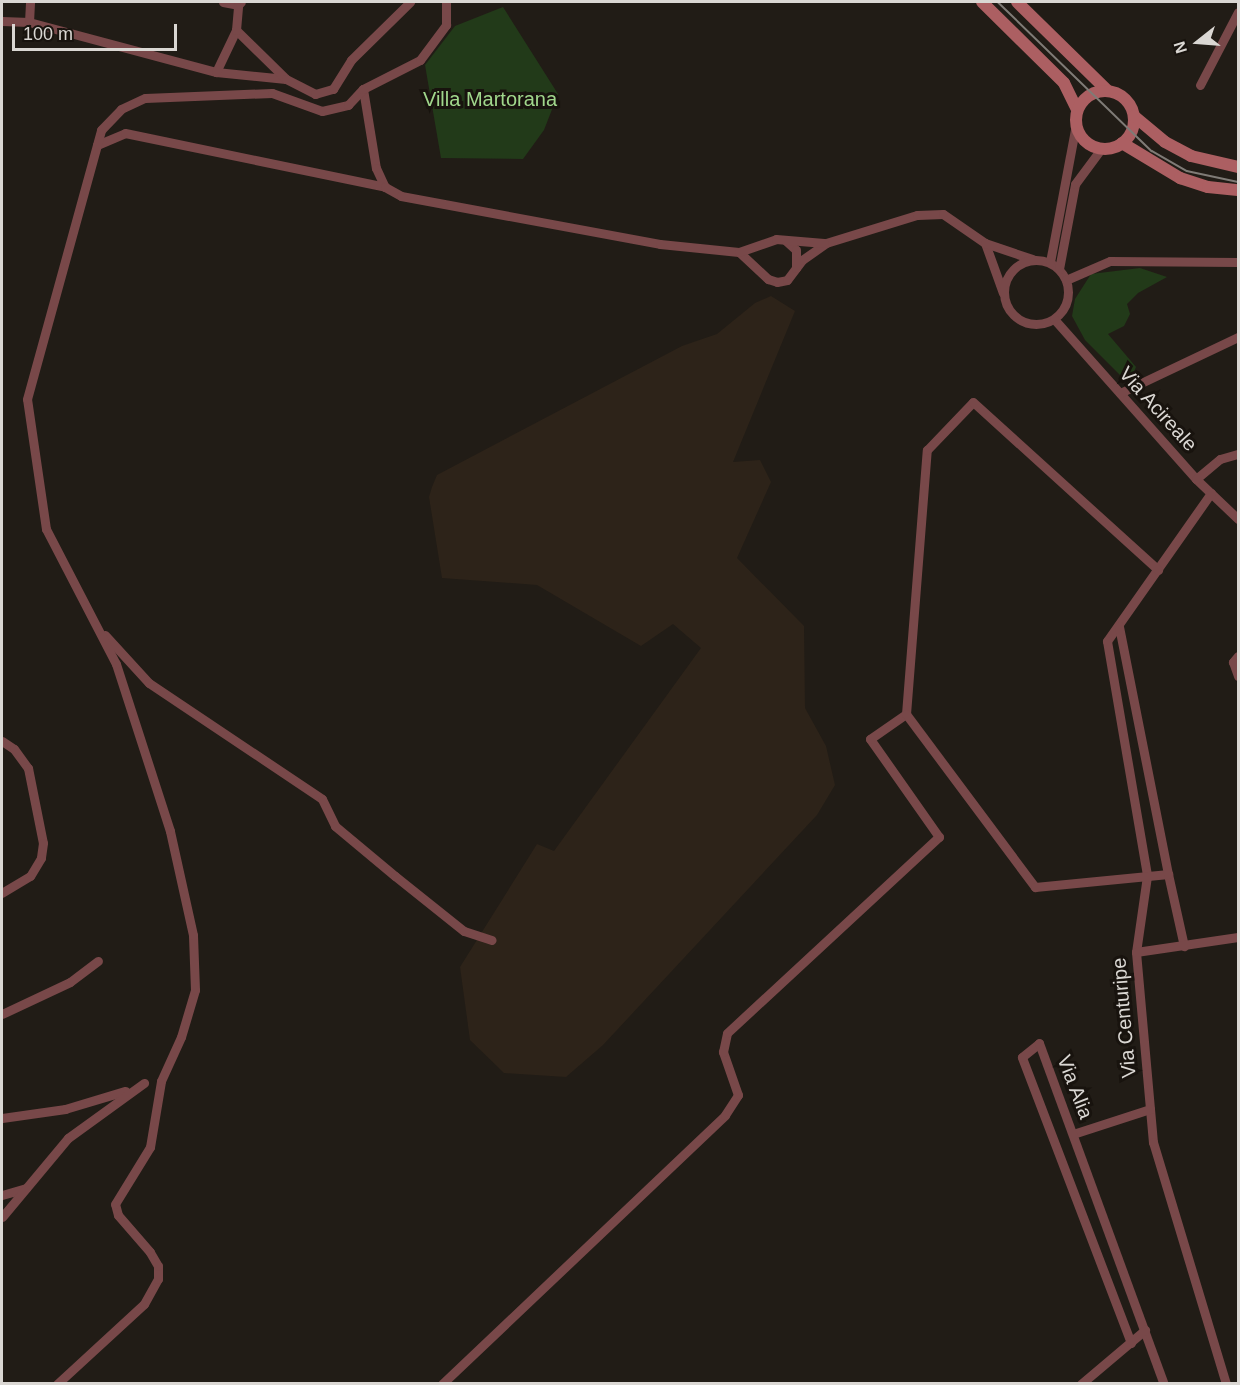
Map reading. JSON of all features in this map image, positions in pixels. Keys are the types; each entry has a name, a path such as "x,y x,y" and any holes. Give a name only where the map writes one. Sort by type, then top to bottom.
{"street":[{"path":"29,22 30,2"},
{"path":"216,72 236,30 239,3 222,2"},
{"path":"236,30 286,79 315,94 333,89 351,60 410,2"},
{"path":"57,1383 144,1304 158,1279 158,1266 150,1252 118,1215 115,1204 150,1147 164,1075 181,1037 195,990 193,935 170,831 116,664 46,529 27,399 101,130 121,109 145,98 272,93 322,111 348,105 363,89 420,60 446,25 446,2"},
{"path":"982,2 1064,83 1077,110 1050,262"},
{"path":"1017,2 1108,91 1125,100 1134,116 1165,142 1191,156 1239,167"},
{"path":"1200,85 1239,12"},
{"path":"2,21 29,22 216,72 286,79"},
{"path":"363,89 376,168 385,187"},
{"path":"1077,110 1091,94 1108,91"},
{"path":"1059,269 1076,184 1101,149 1122,143 1131,133 1134,116"},
{"path":"1076,125 1084,141 1101,149"},
{"path":"97,145 125,133 385,187 401,196 669,245 739,252 766,243 786,241 826,243"},
{"path":"1122,143 1180,178 1208,187 1239,189"},
{"path":"739,252 761,272 777,282 795,273 802,260 826,243 917,215 943,214 974,232 985,243 1010,311 1026,323 1035,324 1054,319 1067,301 1066,280 1059,269 1050,262 1032,259 985,243"},
{"path":"786,241 796,250 795,273"},
{"path":"761,272 757,261 766,243"},
{"path":"1003,293 1008,274 1032,259"},
{"path":"1066,280 1110,261 1239,262"},
{"name":"Via Acireale","path":"1054,319 1197,479 1239,519"},
{"path":"1120,393 1239,338"},
{"path":"1158,570 973,402 927,450 906,714 1035,887 1168,873"},
{"path":"1197,479 1220,459 1239,454"},
{"name":"Via Centuripe","path":"1211,493 1107,641 1147,876 1136,952 1153,1142 1226,1383"},
{"path":"95,624 149,684 322,799 335,826 369,855 464,931 492,940"},
{"path":"1119,626 1184,946"},
{"path":"1239,656 1233,662 1239,676"},
{"path":"442,1383 725,1115 738,1095 723,1052 727,1033 939,837 870,739 906,714"},
{"path":"2,741 14,748 28,768 43,843 41,858 30,876 2,893"},
{"path":"1136,952 1239,937"},
{"path":"2,1014 69,982 99,961"},
{"name":"Via Alia","path":"1131,1344 1022,1057 1039,1043 1164,1383"},
{"path":"2,1118 74,1107 164,1075"},
{"path":"2,1217 85,1123 144,1083"},
{"path":"1073,1134 1150,1108"},
{"path":"2,1195 28,1187"},
{"path":"1081,1383 1131,1344 1145,1330"}],"shaded area":[{"path":"771,296 795,311 733,462 760,460 771,482 737,558 804,626 805,708 826,746 835,785 817,815 603,1045 566,1077 504,1073 470,1040 460,967 537,844 554,851 701,648 673,624 641,646 537,585 442,578 429,497 432,487 437,475 682,346 717,334 755,303"}],"green space":[{"name":"Villa Martorana","path":"503,7 558,94 544,130 523,159 441,158 425,65 455,26"},
{"path":"1140,268 1167,277 1138,293 1127,304 1130,314 1124,326 1108,334 1136,367 1129,384 1085,340 1072,316 1075,299 1091,274"}],"tram line":[{"path":"998,2 1152,151 1187,171 1238,182"}]}
